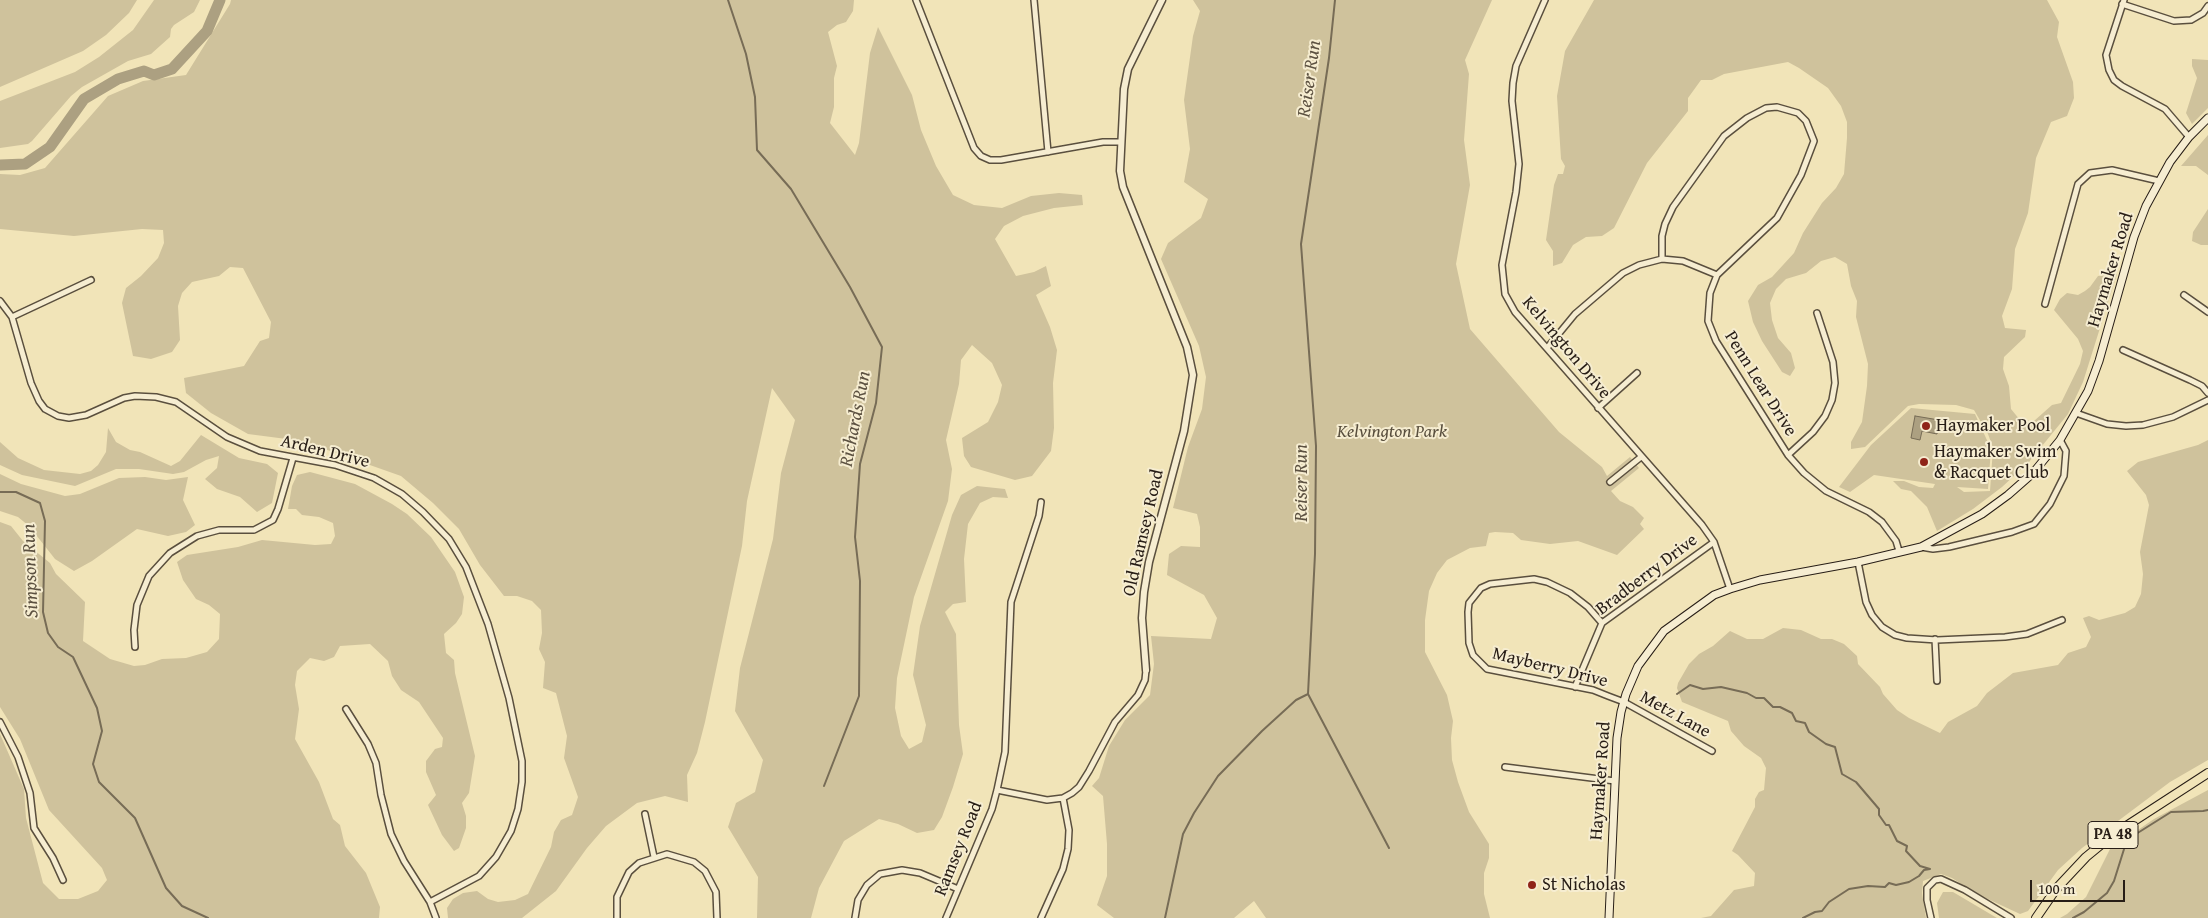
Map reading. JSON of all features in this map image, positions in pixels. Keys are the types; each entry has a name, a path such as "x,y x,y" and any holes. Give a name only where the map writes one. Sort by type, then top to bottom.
{"main road":[{"name":"Haymaker Road","path":"1609,918 1617,738 1624,702 1638,666 1664,631 1714,595 1730,589 1760,580 1858,562 1921,547 1982,514 2008,495 2033,472 2060,440 2088,391 2099,361 2134,237 2146,206 2159,182 2190,137 2208,118"},
{"name":"PA 48","path":"2036,918 2056,889 2086,857 2114,834 2208,773"}],"street":[{"path":"916,0 974,148 981,156 1001,160 1103,142 1120,142"},
{"path":"1034,0 1048,152"},
{"name":"Old Ramsey Road","path":"1063,798 1080,787 1114,722 1142,689 1146,680 1142,618 1144,592 1149,562 1184,431 1194,375 1187,347 1124,187 1120,171 1124,89 1128,69 1162,0"},
{"name":"Kelvington Drive","path":"1545,0 1516,66 1512,101 1518,175 1502,265 1505,294 1510,305 1702,525 1714,542 1730,589"},
{"path":"2190,137 2165,109 2114,80 2109,70 2106,55 2123,2 2174,21 2191,20 2203,13 2208,6"},
{"name":"Penn Lear Drive","path":"1662,259 1662,236 1673,207 1724,136 1747,118 1766,108 1790,109 1798,113 1806,121 1814,141 1801,175 1777,218 1717,275 1707,308 1711,331 1788,454 1804,473 1826,491 1869,512 1882,522 1896,541 1899,551"},
{"path":"2045,304 2078,184 2090,172 2112,170 2159,182"},
{"path":"1547,348 1575,314 1623,272 1639,265 1662,259 1683,261 1717,275"},
{"path":"12,317 90,280"},
{"path":"2184,295 2208,312"},
{"name":"Arden Drive","path":"0,301 12,317 31,383 39,401 45,409 58,416 69,418 86,415 124,398 135,396 156,397 176,402 227,437 260,451 335,465 374,478 402,494 424,512 449,539 466,567 488,624 509,698 522,761 518,809 511,831 496,857 479,876 430,902"},
{"path":"1788,454 1813,432 1825,416 1832,400 1835,382 1833,362 1817,313"},
{"path":"2123,350 2202,386 2208,393"},
{"path":"1598,408 1637,374"},
{"path":"2076,413 2107,424 2143,425 2173,417 2208,400"},
{"name":"Haymaker Road","path":"1921,547 1933,549 1949,547 2012,532 2034,524 2050,504 2064,476 2066,451 2060,440"},
{"path":"1610,482 1641,457"},
{"path":"134,647 137,605 149,576 170,553 197,536 219,530 254,530 273,520 293,458"},
{"path":"1041,502 1039,516 1015,586 1012,602 1005,752 997,790 1035,798 1063,798 1069,830 1068,848 1063,869 1041,918"},
{"name":"Bradberry Drive","path":"1575,687 1602,623 1714,542"},
{"path":"1858,562 1866,602 1872,615 1882,627 1895,635 1907,638 1935,639 2027,634 2062,620"},
{"name":"Mayberry Drive","path":"1602,623 1588,607 1570,592 1547,582 1534,579 1490,584 1481,588 1469,603 1469,643 1473,655 1487,670 1593,690 1624,702"},
{"path":"1935,639 1937,681"},
{"name":"Metz Lane","path":"1624,702 1712,751"},
{"path":"346,709 368,744 373,757 391,834 404,861 430,902 436,918"},
{"path":"0,722 18,757 30,793 34,828 53,858 63,880"},
{"path":"1505,767 1615,781"},
{"name":"Ramsey Road","path":"946,918 989,816 997,790"},
{"path":"645,814 654,857"},
{"path":"617,918 618,896 629,872 639,864 654,857 667,854 694,862 705,872 716,892 717,918"},
{"path":"855,918 858,900 862,892 880,874 902,870 920,873 958,889"},
{"path":"1931,918 1927,900 1927,888 1935,880 1941,879 1964,890 2011,918"}],"green space":[{"path":"0,0 137,0 129,13 106,35 83,51 0,87"},
{"path":"154,0 200,0 194,12 174,25 171,29 170,37 151,54 128,61 82,87 71,96 28,144 0,148 0,101 75,72 99,57 133,30"},
{"path":"231,0 854,0 853,11 846,22 837,25 828,32 837,66 834,78 834,107 830,123 855,155 859,143 870,53 878,27 912,95 921,130 936,166 953,195 974,205 1002,208 1031,196 1059,193 1082,195 1083,205 1054,208 1023,216 1004,226 995,239 1016,276 1034,272 1046,266 1051,286 1036,295 1050,327 1057,350 1053,383 1054,428 1051,451 1032,476 1015,480 971,467 964,456 962,438 988,422 998,402 1002,385 992,363 972,345 961,360 959,384 946,440 952,469 948,501 914,597 897,678 895,708 901,736 909,749 922,742 926,725 913,675 920,626 952,515 961,495 977,486 1005,489 1008,498 993,497 980,503 968,524 964,559 966,602 953,604 945,612 956,634 959,725 963,754 942,817 934,830 917,833 898,824 879,819 844,841 819,888 811,918 757,918 758,877 728,827 736,803 755,792 763,760 735,711 740,668 773,539 781,473 795,420 772,388 747,501 742,546 705,722 697,753 687,775 688,802 665,796 637,803 606,826 587,848 556,891 522,918 448,918 447,908 453,899 463,893 477,891 488,899 498,902 515,900 528,894 551,847 554,832 561,820 572,815 578,797 564,758 567,736 556,693 543,688 545,662 539,649 542,633 541,610 532,601 517,596 504,596 480,565 459,529 433,503 401,476 302,441 248,434 211,413 186,393 184,378 244,366 260,341 269,338 271,322 243,268 230,267 219,276 192,282 182,293 178,306 180,340 172,352 151,359 133,356 122,303 126,288 141,276 158,258 164,243 163,230 142,229 74,236 0,229 0,174 20,175 45,168 108,96 143,81 186,75"},
{"name":"Kelvington Park","path":"1193,0 1492,0 1465,60 1469,74 1464,140 1470,185 1456,264 1470,329 1559,432 1602,467 1607,476 1630,457 1639,468 1611,491 1620,501 1633,507 1644,518 1640,524 1644,529 1617,555 1578,541 1550,544 1521,540 1513,533 1489,533 1486,546 1470,548 1447,560 1437,573 1429,591 1425,620 1425,652 1447,695 1453,721 1451,738 1452,760 1458,782 1469,812 1489,844 1489,858 1484,873 1484,894 1490,918 1266,918 1254,901 1234,918 1114,918 1097,905 1107,876 1107,844 1103,796 1092,786 1099,778 1109,746 1125,720 1150,695 1154,664 1151,636 1211,639 1217,618 1204,595 1167,575 1169,554 1181,546 1200,547 1200,527 1197,514 1173,508 1188,447 1202,409 1206,377 1199,346 1161,259 1168,243 1201,218 1208,199 1184,182 1190,149 1184,100 1193,36 1200,11"},
{"path":"1594,0 2047,0 2059,22 2057,37 2073,82 2074,98 2067,116 2051,122 2036,158 2028,213 2015,249 2012,289 2002,316 2005,328 2026,330 2025,337 2004,357 2003,369 2009,386 2011,409 2020,420 2034,421 2052,405 2061,403 2080,364 2083,351 2078,339 2054,310 2060,299 2067,293 2078,295 2085,291 2098,276 2117,274 2083,382 2068,414 2029,462 2002,487 1973,509 1937,531 1927,507 1911,491 1901,489 1893,481 1904,481 1919,487 1933,488 1935,484 1874,475 1850,492 1839,487 1871,445 1911,408 1975,414 1991,449 1988,489 1957,487 1964,492 1990,491 1993,448 1988,434 1974,410 1956,405 1919,404 1908,406 1865,447 1851,449 1851,442 1862,422 1868,364 1856,317 1857,301 1851,286 1847,264 1835,257 1821,261 1806,273 1786,279 1776,289 1770,303 1772,320 1778,338 1791,353 1795,368 1790,376 1782,372 1762,341 1753,322 1748,301 1758,285 1772,277 1794,253 1803,233 1822,203 1836,188 1844,174 1847,122 1841,106 1828,88 1788,62 1724,74 1712,80 1701,80 1688,98 1688,111 1647,163 1614,228 1602,236 1586,237 1573,245 1562,263 1553,266 1553,251 1546,240 1554,185 1558,174 1563,174 1565,166 1561,159 1557,96 1565,51"},
{"path":"2192,59 2208,60 2208,108 2192,124 2186,113 2197,78 2192,66"},
{"path":"2208,135 2208,175 2196,166 2181,166"},
{"path":"2208,209 2208,245 2201,245 2192,241 2193,232"},
{"path":"108,428 116,442 130,450 140,452 171,466 180,461 201,435 239,458 267,464 278,473 272,503 257,512 240,497 217,489 205,479 217,468 219,456 206,460 184,472 173,474 139,469 116,469 75,486 22,475 0,465 0,442 18,458 44,470 80,474 91,471 98,465 106,452"},
{"path":"2208,440 2208,760 2170,782 2082,848 2058,870 2028,911 2020,914 1975,893 1952,878 1941,874 1923,881 1922,893 1926,918 1701,918 1711,916 1734,890 1754,886 1755,873 1732,851 1755,807 1755,799 1759,792 1764,790 1766,768 1761,758 1744,746 1731,731 1728,721 1682,702 1677,688 1678,683 1689,664 1699,654 1713,646 1730,631 1747,639 1763,639 1783,628 1801,630 1821,639 1832,639 1844,644 1857,656 1858,664 1880,687 1883,694 1897,710 1940,733 1948,722 1977,706 1987,693 2013,673 2058,665 2068,653 2086,647 2091,637 2083,618 2089,616 2099,620 2125,613 2135,607 2141,594 2143,574 2140,552 2149,505 2146,495 2127,471 2138,462 2198,445"},
{"path":"310,472 355,484 407,514 431,537 455,572 464,597 462,614 456,623 444,634 446,653 454,660 455,673 475,756 469,793 462,803 466,816 466,828 459,848 454,851 442,835 428,805 436,795 426,772 426,761 435,749 442,747 443,738 419,702 401,690 392,676 388,661 370,644 340,646 334,657 324,661 310,658 297,671 295,685 299,709 295,739 319,782 333,819 340,825 345,846 366,873 380,907 379,918 0,918 0,734 24,789 26,818 43,883 59,899 78,899 98,891 107,880 102,868 49,810 20,739 0,707 0,522 11,526 23,541 50,563 56,574 85,602 83,641 110,659 134,666 145,665 162,659 186,658 207,652 219,639 220,614 209,605 196,599 183,580 177,562 187,555 238,547 262,540 315,545 331,544 335,536 333,523 319,517 302,515 296,509 288,509 292,486 297,475"},
{"path":"0,474 21,484 65,496 80,494 119,478 145,477 166,480 188,477 183,500 195,525 186,532 168,536 137,529 92,561 74,571 55,559 29,526 18,517 0,511"},
{"path":"2208,790 2208,918 2060,918 2086,897 2110,849 2154,819"},
{"path":"1943,892 1953,892 1997,918 1939,918 1937,903"}],"shaded area":[{"name":"Haymaker Pool","path":"1915,416 1939,420 1937,434 1922,431 1920,440 1911,438"}],"waterway":[{"path":"0,165 25,164 50,147 84,99 118,79 144,71 154,75 172,69 207,31 220,0"},
{"name":"Richards Run","path":"728,0 746,54 755,97 757,150 791,189 850,287 882,347 876,403 860,464 855,537 860,581 859,696 824,786"},
{"name":"Reiser Run","path":"1335,0 1329,58 1301,244 1316,446 1315,554 1308,694 1389,848"},
{"name":"Simpson Run","path":"0,492 16,492 40,503 45,521 43,612 48,633 58,647 73,657 97,708 102,731 93,764 99,782 135,818 166,888 182,906 208,918"},
{"path":"1677,694 1690,685 1703,689 1721,687 1747,693 1756,698 1764,698 1773,707 1780,707 1792,713 1796,721 1805,723 1809,732 1826,744 1835,747 1842,774 1856,782 1879,809 1879,815 1886,825 1889,825 1897,841 1907,846 1906,851 1920,866 1930,869"},
{"name":"Reiser Run","path":"1165,918 1183,834 1194,813 1218,776 1262,731 1296,700 1308,694"},
{"path":"2073,918 2084,912 2107,893 2114,881 2125,846 2136,834 2171,812 2208,810"},
{"path":"1803,918 1822,911 1829,902 1849,889 1868,886 1885,887 1889,883 1896,885 1909,882 1919,876 1924,870 1930,869"}],"place":[{"name":"Haymaker Pool","path":"1926,426"},
{"name":"Haymaker Swim & Racquet Club","path":"1924,462"},
{"name":"St Nicholas","path":"1532,885"}]}
